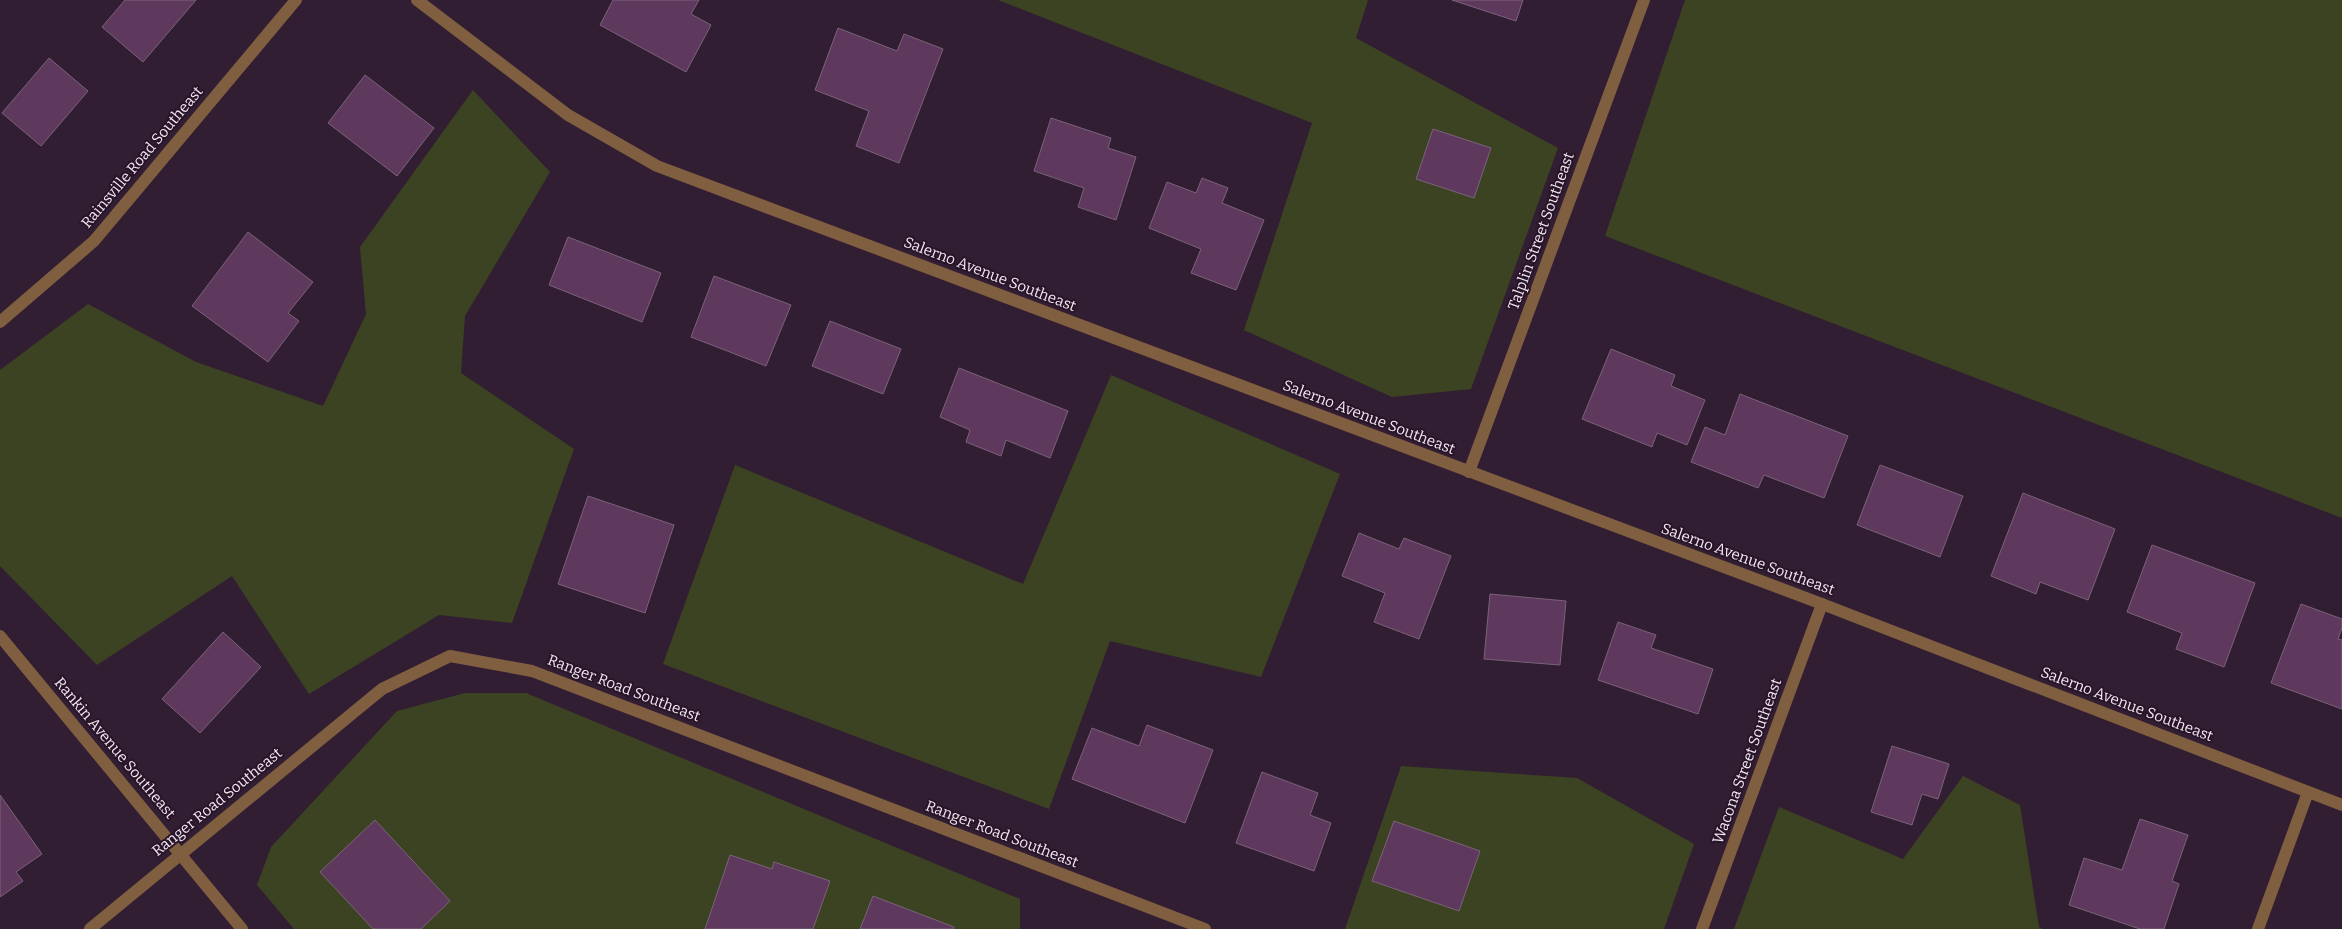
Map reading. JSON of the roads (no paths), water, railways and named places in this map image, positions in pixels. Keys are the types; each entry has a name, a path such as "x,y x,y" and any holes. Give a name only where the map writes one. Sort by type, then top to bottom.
{"street":[{"name":"Rainsville Road Southeast","path":"0,322 94,241 296,0"},
{"name":"Salerno Avenue Southeast","path":"417,0 568,115 657,166 1822,604 2342,805"},
{"name":"Talplin Street Southeast","path":"1469,472 1644,0"},
{"name":"Wacona Street Southeast","path":"1702,929 1822,604"},
{"name":"Rankin Avenue Southeast","path":"0,636 242,929"},
{"name":"Ranger Road Southeast","path":"90,929 382,689 450,656 532,671 1205,929"},
{"path":"2258,929 2308,792"}]}
